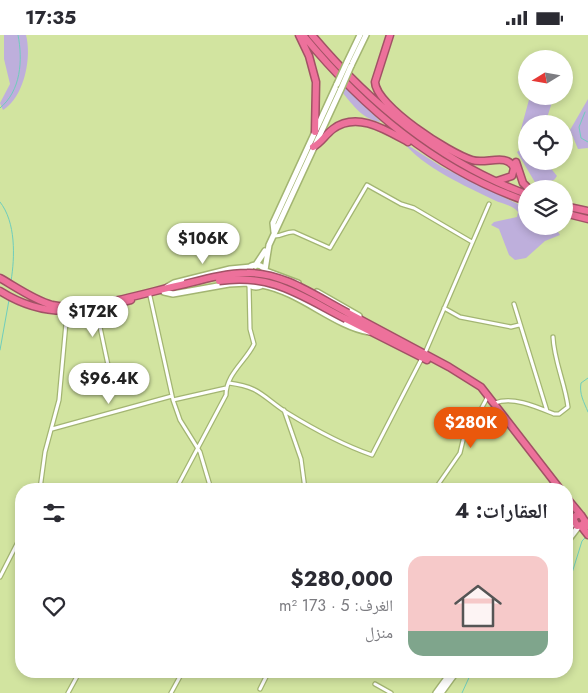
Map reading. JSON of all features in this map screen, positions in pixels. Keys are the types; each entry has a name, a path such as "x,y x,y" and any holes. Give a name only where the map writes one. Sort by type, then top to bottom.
{"highway":[{"path":"299,35 309,56 316,82 315,132"},
{"path":"304,35 375,111 430,153 462,173 518,198"},
{"path":"312,35 342,68 398,122 464,166 518,190"},
{"path":"318,35 342,68"},
{"path":"390,35 375,82 377,91 386,103 418,128 465,158 477,162 503,159 510,162 514,170 511,177 495,181"},
{"path":"380,63 378,85 389,103 429,133 461,153 481,159 502,156 511,158 516,163 522,180"},
{"path":"313,147 339,125 362,122 376,126 430,153"},
{"path":"573,210 588,211"},
{"path":"573,213 588,219"},
{"path":"3,279 46,303 66,306 236,278 263,280 291,289 347,316 373,333 423,355 470,379 495,403 555,483"},
{"path":"0,291 16,300 43,310 67,312 96,308 150,296 165,290"},
{"path":"347,316 363,321 467,381 487,399 551,483"},
{"path":"573,506 580,514 580,524"},
{"path":"573,514 588,535"}],"main road":[{"path":"360,35 266,252 265,270 266,280 262,285 256,287 249,284 220,285 173,294 165,290 176,282 230,269 253,266 265,270 280,275 349,309 363,321"},
{"path":"349,64 366,35"},
{"path":"273,234 273,223 315,132 339,87"},
{"path":"249,284 246,274 269,245"},
{"path":"266,252 270,267 280,275"},
{"path":"262,285 280,290 359,330 373,333"},
{"path":"436,693 447,678"},
{"path":"442,693 452,678"}],"street":[{"path":"273,234 281,236 294,232 330,248 367,185 401,204 414,207 472,242"},
{"path":"229,383 247,385 260,391 284,410 326,434 373,455 423,355 489,204"},
{"path":"179,483 226,395 226,388 231,376 242,360 249,355 254,344 250,329 249,284"},
{"path":"150,296 172,398 180,420 197,447 209,483"},
{"path":"514,304 547,411"},
{"path":"96,308 108,365"},
{"path":"444,308 460,317 511,327 519,325"},
{"path":"41,483 45,453 59,400 67,312"},
{"path":"495,403 507,400 526,403 559,414 568,407 565,387 555,354 553,337"},
{"path":"52,429 172,398 226,388"},
{"path":"439,483 460,453 462,437 471,428 487,399"},
{"path":"284,410 301,459 304,483"},
{"path":"0,577 15,548"},
{"path":"68,693 76,678"},
{"path":"171,693 178,678"},
{"path":"260,689 266,678"},
{"path":"375,684 391,693"}],"shaded area":[{"path":"4,35 26,35 28,55 25,76 21,87 10,104 3,110 0,103 10,84 4,59"},
{"path":"344,86 381,122 369,118 359,111 342,92"},
{"path":"588,99 588,148 578,149 573,137 573,125"},
{"path":"528,105 551,105 548,115 525,115"},
{"path":"403,142 442,167 518,204 518,212 510,206 483,195 445,175 411,151"},
{"path":"528,170 552,170 557,176 554,180 534,180"},
{"path":"518,212 518,235 560,235 545,241 526,258 515,260 509,255 499,229 491,225 494,222 517,217"}],"waterway":[{"path":"0,108 12,93 19,75 20,45 18,35"},
{"path":"585,112 579,127 581,138 588,142"},
{"path":"0,202 12,229 13,261 11,281"},
{"path":"0,350 9,300"},
{"path":"588,378 581,383 582,398 588,412"},
{"path":"573,570 582,541 586,537"},
{"path":"462,693 469,678"}]}
